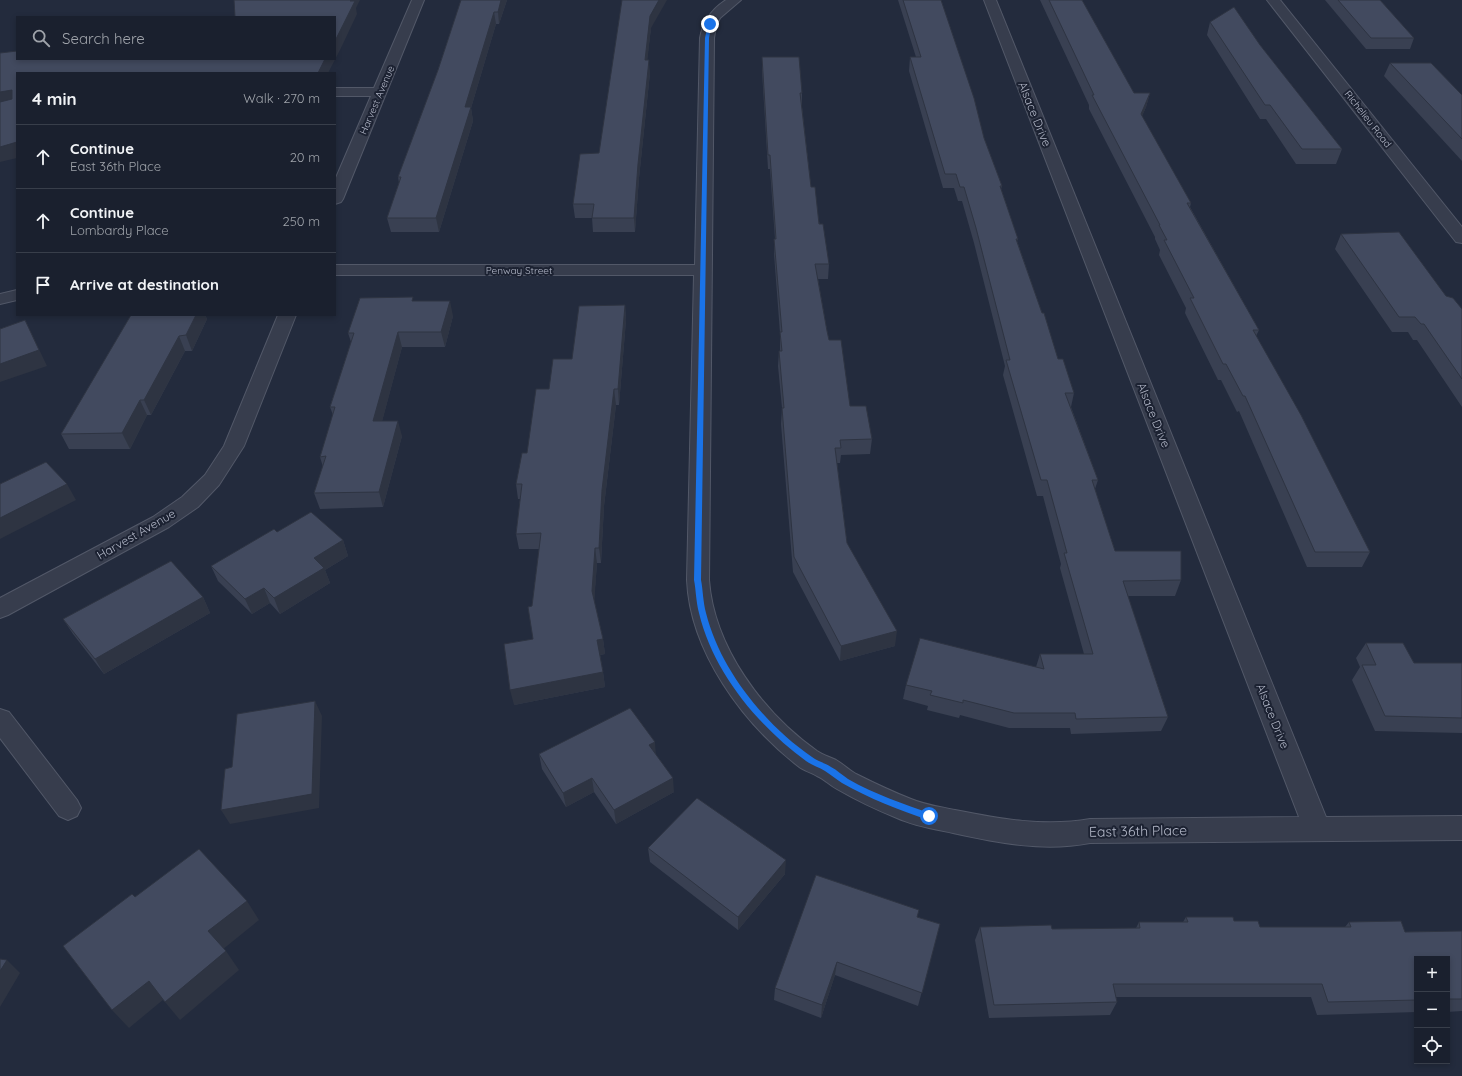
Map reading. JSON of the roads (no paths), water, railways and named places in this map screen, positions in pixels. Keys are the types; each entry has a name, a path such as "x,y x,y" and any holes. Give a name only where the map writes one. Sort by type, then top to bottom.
{"street":[{"name":"Harvest Avenue","path":"336,197 418,0"},
{"name":"East 36th Place","path":"734,0 713,19 707,33 698,580 702,613 713,642 729,674 751,704 777,733 810,760 827,768 846,781 908,810 975,826 1022,834 1068,835 1090,831 1462,828"},
{"name":"Alsace Drive","path":"990,0 1318,830"},
{"name":"Richelieu Road","path":"1273,0 1462,238"},
{"path":"336,92 380,92"},
{"name":"Penway Street","path":"336,270 703,270"},
{"path":"0,299 16,294"},
{"name":"Harvest Avenue","path":"0,608 161,522 190,502 212,480 234,446 287,316"},
{"path":"0,719 68,808"}]}
